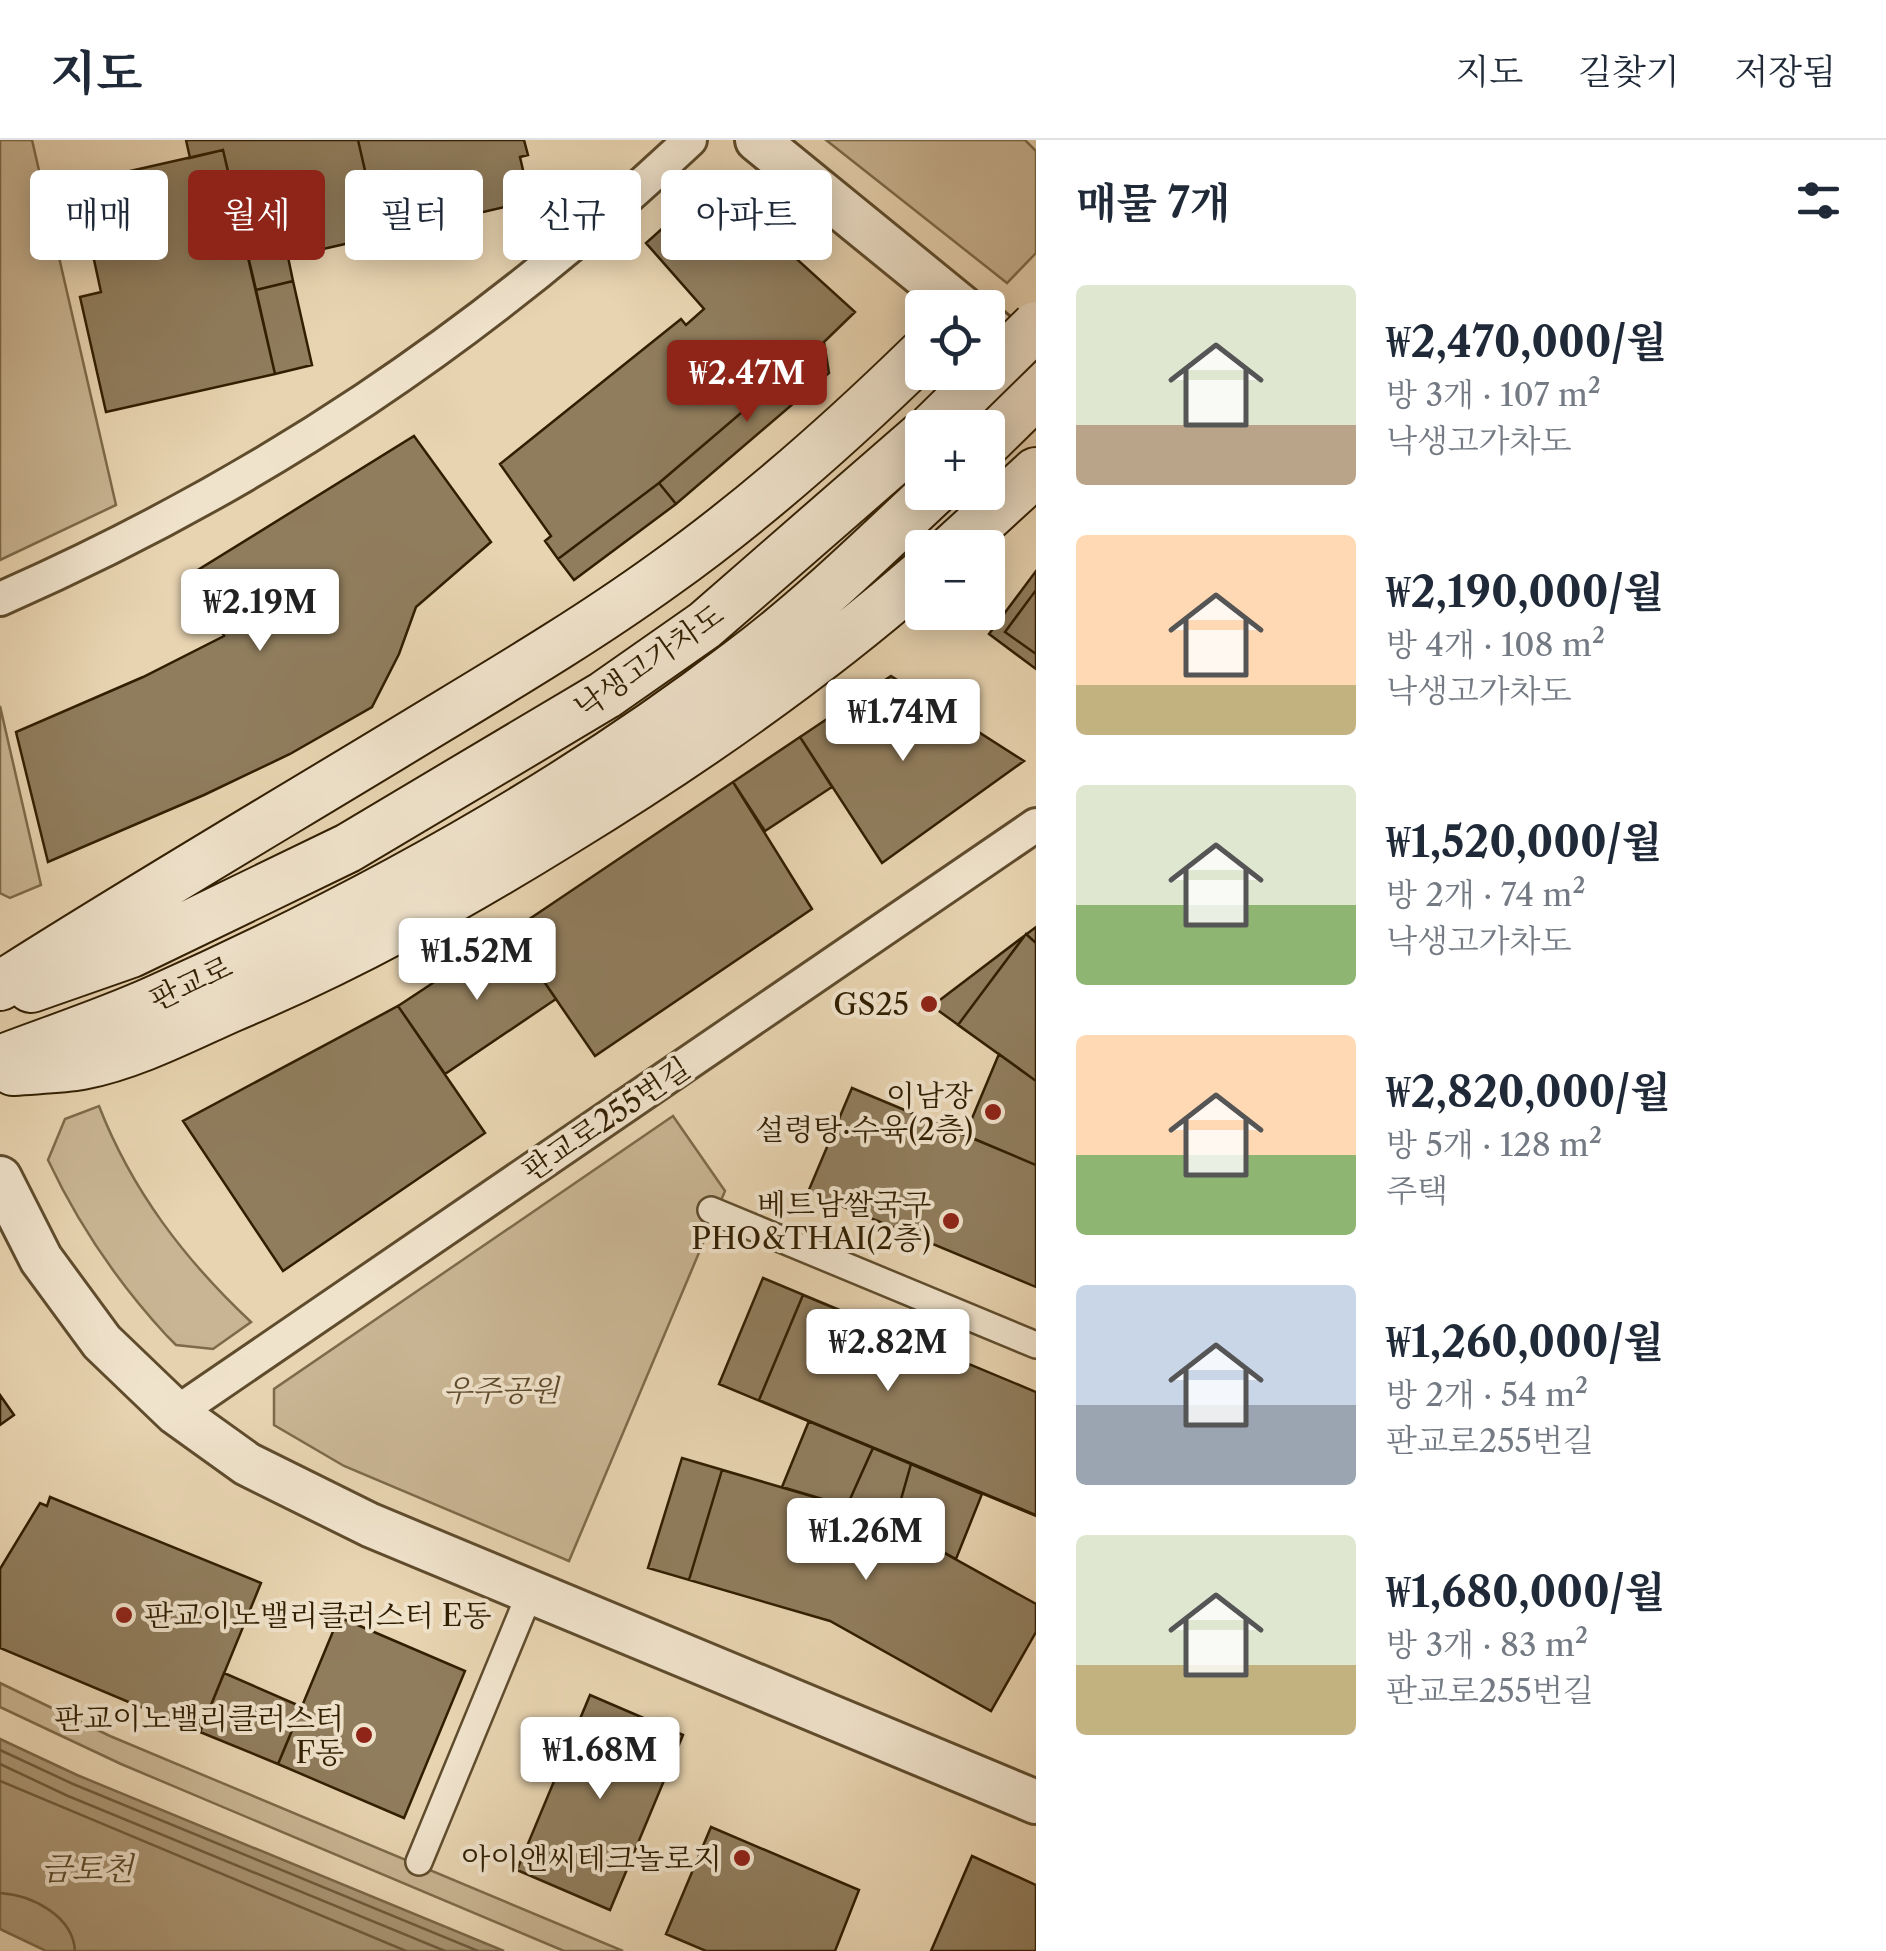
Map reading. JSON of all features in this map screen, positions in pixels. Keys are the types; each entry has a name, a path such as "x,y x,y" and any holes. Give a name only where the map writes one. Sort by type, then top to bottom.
{"main road":[{"path":"952,410 1036,326"},
{"path":"0,986 522,670 630,598 778,486 850,425 905,371"},
{"path":"1005,425 1036,394"},
{"name":"낙생고가차도","path":"348,848 605,695 705,625 905,451"},
{"path":"973,530 1036,472"},
{"name":"낙생고가차도","path":"375,892 506,819 631,740 741,662 912,510"},
{"path":"0,1072 82,1065 158,1040 299,980 384,938 676,761 866,623 905,589"},
{"name":"판교로","path":"0,999 131,953 348,848"},
{"name":"판교로","path":"0,1060 153,1002 375,892"}],"street":[{"path":"0,599 68,570 248,475 412,370 533,280 614,212 690,140"},
{"path":"757,140 941,290"},
{"path":"1005,341 1035,365"},
{"name":"판교로255번길","path":"176,1413 1036,825"},
{"path":"0,1178 42,1259 102,1342 176,1413 247,1464 370,1526 1036,1802"},
{"path":"711,1210 1036,1345"},
{"path":"419,1862 530,1594"}],"green space":[{"path":"0,140 32,140 39,170 30,170 30,260 60,260 116,505 0,560"},
{"path":"826,140 1025,140 1036,151 1036,253 1007,283"},
{"path":"0,706 41,885 10,898 0,893"},
{"path":"99,1106 127,1167 163,1223 204,1274 251,1322 213,1349 176,1345 149,1316 86,1231 48,1160 65,1119"},
{"name":"우주공원","path":"673,1116 725,1191 569,1561 344,1466 274,1425 274,1389"},
{"path":"0,1683 110,1736 623,1951 564,1951 121,1764 0,1707"}],"water":[{"name":"금토천","path":"0,1739 77,1775 504,1951 46,1951 0,1929"}],"building":[{"path":"186,140 358,140 365,170 345,170 345,244 325,249 325,170 228,170 223,150 190,158"},
{"path":"358,140 524,140 528,155 520,157 523,170 503,170 503,207 483,212 483,170 365,170"},
{"path":"223,150 228,170 188,170 188,260 249,260 275,374 106,412 80,297 101,292 94,260 168,260 168,170 135,170"},
{"path":"661,230 661,260 798,260 855,312 659,483 558,559 545,541 551,536 500,464 681,319 686,325 704,309 646,243"},
{"path":"249,260 289,260 293,281 256,290"},
{"path":"293,281 312,365 275,374 256,290"},
{"path":"824,342 829,373 676,504 659,483"},
{"path":"414,436 491,542 416,607 399,654 372,707 290,754 48,862 16,732 143,677 224,636 193,573"},
{"path":"659,483 676,504 574,580 558,559"},
{"path":"1036,571 1036,669 989,634 992,630 1005,630 1005,613"},
{"path":"1036,590 1036,654 1005,632"},
{"path":"891,676 1024,761 882,863 800,737"},
{"path":"800,737 832,787 765,831 733,782"},
{"path":"733,782 812,909 595,1056 510,932"},
{"path":"1036,927 1036,1081 932,1006"},
{"path":"510,932 556,999 445,1074 398,1006"},
{"path":"1026,934 1036,943 1036,1081 958,1025"},
{"path":"398,1006 485,1133 283,1271 183,1121"},
{"path":"999,1054 1036,1081 1036,1165 965,1135"},
{"path":"852,1088 1036,1165 1036,1287 808,1192"},
{"path":"763,1278 1036,1392 1036,1516 719,1384"},
{"path":"803,1295 1036,1392 1036,1515 759,1400"},
{"path":"0,1395 14,1415 0,1425"},
{"path":"809,1421 982,1494 956,1559 876,1515 782,1487"},
{"path":"873,1448 911,1464 894,1524 847,1506"},
{"path":"682,1458 876,1515 1036,1604 1036,1632 991,1711 830,1621 648,1568"},
{"path":"722,1470 876,1515 1036,1604 1036,1632 991,1711 830,1621 689,1580"},
{"name":"판교이노밸리클러스터 E동","path":"50,1497 261,1583 200,1732 0,1648 0,1569 40,1503 47,1506"},
{"name":"판교이노밸리클러스터 F동","path":"339,1617 465,1671 404,1818 278,1764"},
{"path":"224,1673 302,1707 278,1764 200,1732"},
{"path":"590,1695 683,1735 610,1910 517,1870"},
{"name":"아이앤씨테크놀로지","path":"711,1827 859,1890 835,1951 706,1951 666,1934"},
{"path":"972,1856 1036,1885 1036,1951 931,1951"}],"place":[{"name":"GS25","path":"929,1004"},
{"name":"이남장 설령탕·수육(2층)","path":"993,1112"},
{"name":"베트남쌀국구 PHO&THAI(2층)","path":"951,1221"},
{"name":"판교이노밸리클러스터 E동","path":"124,1615"},
{"name":"판교이노밸리클러스터 F동","path":"364,1735"},
{"name":"아이앤씨테크놀로지","path":"742,1858"}]}
